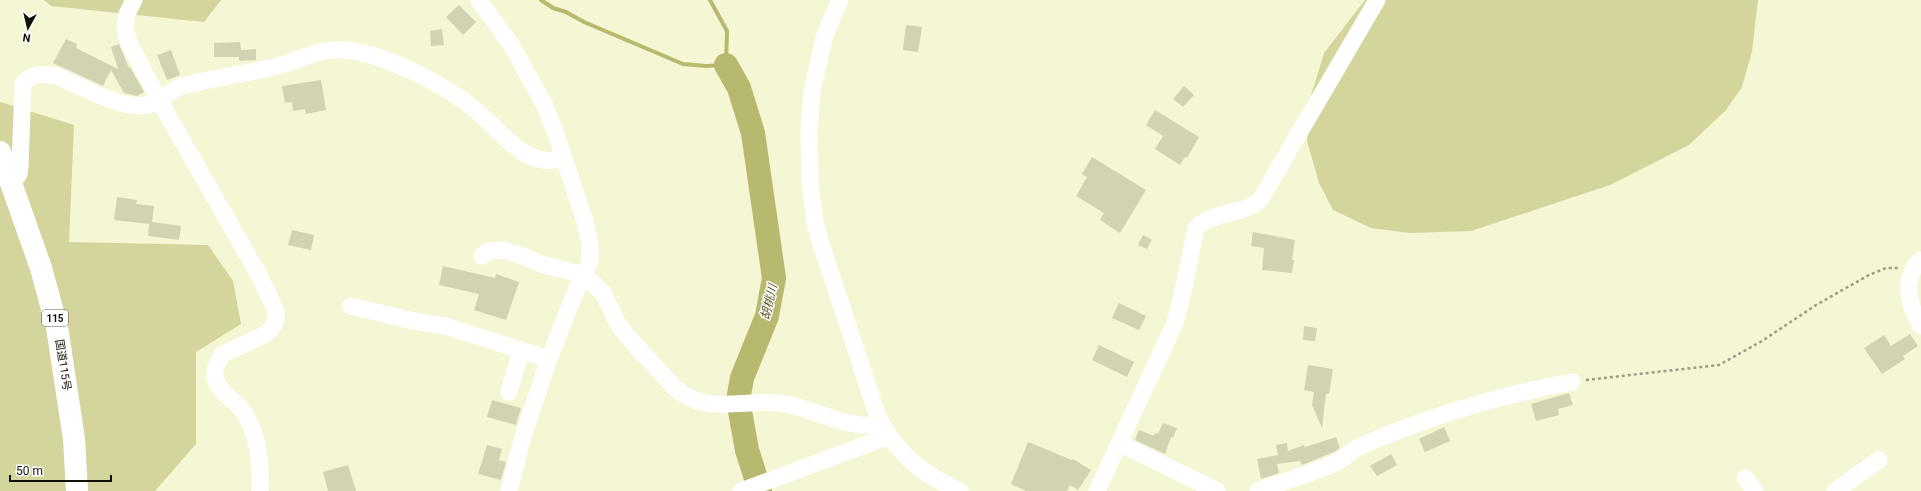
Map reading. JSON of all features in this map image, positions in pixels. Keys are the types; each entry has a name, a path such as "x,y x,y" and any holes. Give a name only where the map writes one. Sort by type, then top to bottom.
{"highway":[{"name":"国道115号","path":"0,152 41,268 57,327 74,439 78,491"}],"street":[{"path":"134,0 130,6 126,21 126,34 159,100 259,275 276,311 276,320 271,329 264,335 222,354 215,373 218,386 242,410 256,438 260,455 260,491"},
{"path":"479,0 512,46 544,104 585,221 590,244 590,261 549,360 522,440 509,491"},
{"path":"840,0 825,35 812,91 809,129 810,183 815,222 820,241 885,430 907,458 925,474 960,491"},
{"path":"1097,491 1175,323 1196,228 1201,223 1211,218 1245,208 1260,200 1377,0"},
{"path":"11,185 19,174 20,166 23,84 31,77 47,74 57,76 124,105 146,106 159,100 174,89 198,82 276,66 320,52 340,49 391,63 443,88 478,111 514,146 523,152 545,160 558,160 564,158"},
{"path":"482,256 488,251 503,250 524,256 541,264 584,275 603,293 617,322 627,336 675,388 689,399 698,403 717,405 758,402 775,403 801,408 859,425 875,426 885,430"},
{"path":"1917,265 1910,279 1910,303 1913,313 1921,326"},
{"path":"351,306 409,320 445,326 549,360"},
{"path":"509,392 521,351"},
{"path":"1258,491 1336,463 1361,445 1438,416 1488,400 1572,382"},
{"path":"746,489 769,482 885,430"},
{"path":"1119,444 1217,491"},
{"path":"1835,491 1879,460"}],"path":[{"path":"1572,382 1719,364 1762,341 1816,305 1869,275 1886,268 1917,265"}],"green space":[{"path":"44,0 221,0 204,22 51,6"},
{"path":"1365,0 1758,0 1752,51 1742,87 1726,110 1689,145 1610,185 1471,231 1410,233 1371,228 1333,210 1319,183 1307,141 1310,99 1324,53"},
{"path":"0,102 74,125 69,242 208,245 233,281 241,324 196,352 196,444 155,491 0,491"}],"building":[{"path":"459,5 476,22 463,35 446,17"},
{"path":"906,25 922,27 918,52 903,50"},
{"path":"442,29 444,45 431,46 430,31"},
{"path":"66,39 77,44 76,48 118,69 111,47 119,44 129,68 130,67 144,92 137,96 124,93 111,70 103,86 53,63"},
{"path":"240,42 241,50 256,49 256,60 239,61 239,57 214,57 214,43"},
{"path":"171,50 180,75 167,80 157,55"},
{"path":"321,80 326,110 306,114 305,109 293,111 292,102 285,103 282,86"},
{"path":"1184,86 1194,95 1183,107 1173,99"},
{"path":"1155,110 1199,137 1187,158 1185,157 1180,165 1155,149 1163,136 1146,125"},
{"path":"1092,157 1146,190 1120,233 1100,220 1104,213 1076,196 1087,177 1082,174"},
{"path":"117,197 137,200 136,204 154,206 152,222 181,226 179,240 148,236 149,224 114,220"},
{"path":"292,230 314,235 311,250 288,245"},
{"path":"1253,232 1295,240 1292,273 1262,270 1264,248 1251,246"},
{"path":"1143,235 1152,240 1147,249 1138,245"},
{"path":"443,266 495,278 496,274 519,282 506,320 474,310 479,294 439,285"},
{"path":"1119,303 1146,316 1139,330 1112,318"},
{"path":"1304,326 1317,328 1315,341 1303,340"},
{"path":"1910,334 1918,346 1903,356 1905,359 1882,374 1864,348 1884,335 1891,346"},
{"path":"1099,345 1134,362 1127,377 1092,360"},
{"path":"1308,365 1333,369 1329,394 1326,394 1322,428 1312,405 1314,392 1304,390"},
{"path":"1569,393 1573,405 1558,409 1559,415 1536,421 1531,404"},
{"path":"492,400 521,408 516,425 487,417"},
{"path":"1163,423 1177,428 1173,438 1171,437 1165,454 1135,440 1139,430 1154,436 1155,433 1158,434"},
{"path":"1444,427 1450,441 1425,452 1419,439"},
{"path":"1336,437 1340,448 1334,452 1302,465 1300,461 1277,464 1279,473 1261,479 1257,459 1278,455 1276,445 1287,443 1288,451 1304,445 1305,447"},
{"path":"1028,442 1072,460 1073,459 1091,470 1078,490 1070,485 1067,491 1026,491 1011,484"},
{"path":"487,445 502,449 499,460 506,462 501,480 478,474"},
{"path":"1391,454 1397,465 1377,476 1370,466"},
{"path":"348,465 356,491 328,491 323,472"}],"waterway":[{"path":"541,0 553,8 566,12 584,22 683,64 706,66 726,65 727,31 710,0"},
{"name":"胡桃川","path":"726,65 739,88 753,133 774,278 767,316 742,378 738,400 747,450 760,491"}]}
